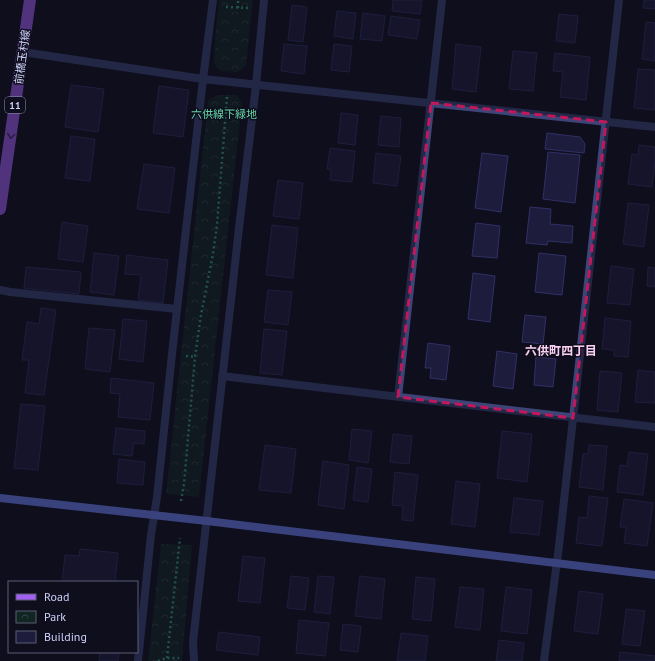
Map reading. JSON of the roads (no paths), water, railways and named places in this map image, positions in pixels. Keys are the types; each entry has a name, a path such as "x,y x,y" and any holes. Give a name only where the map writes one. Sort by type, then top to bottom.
{"main road":[{"name":"前橋玉村線","path":"0,209 30,0"}],"street":[{"path":"398,397 442,0"},
{"path":"544,661 557,563 619,0"},
{"path":"138,661 212,3"},
{"path":"194,659 193,642 264,4"},
{"path":"23,52 203,79 655,127"},
{"path":"0,290 177,309"},
{"path":"222,376 655,427"},
{"path":"0,498 207,521 655,575"}],"district":[{"name":"六供町四丁目","path":"561,350"}],"park label":[{"name":"六供線下緑地","path":"224,114"}]}
